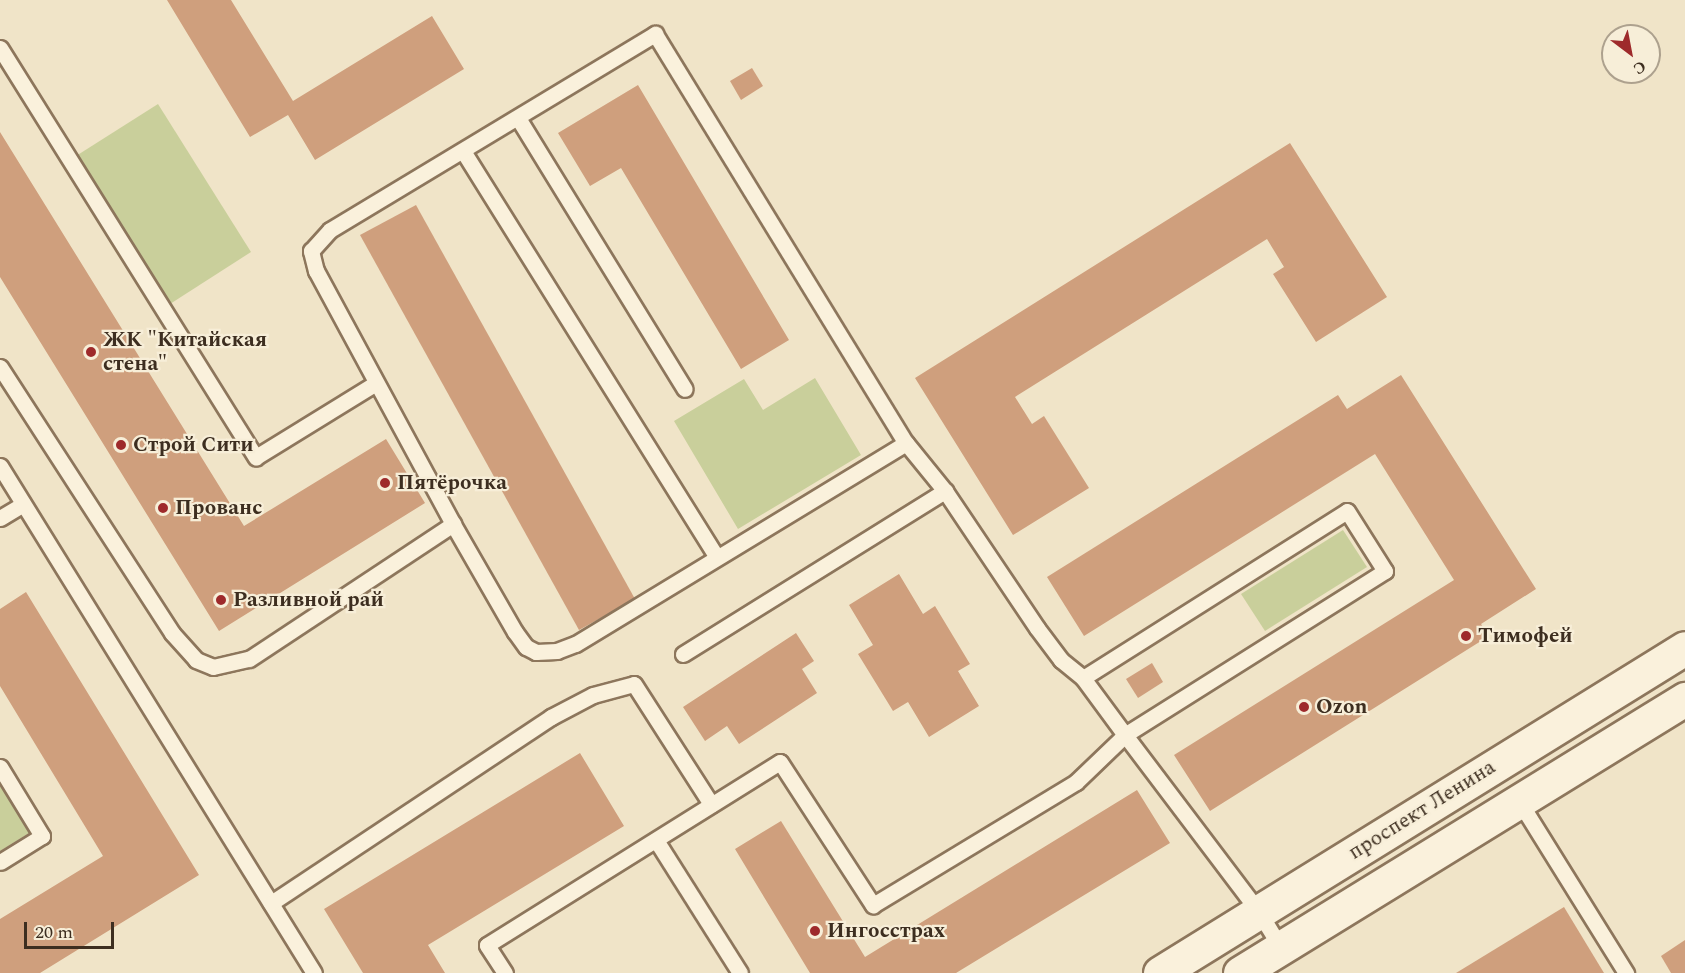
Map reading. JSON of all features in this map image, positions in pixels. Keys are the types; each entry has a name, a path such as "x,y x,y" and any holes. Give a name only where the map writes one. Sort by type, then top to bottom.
{"main road":[{"name":"проспект Ленина","path":"1160,973 1685,648"},
{"name":"проспект Ленина","path":"1251,970 1281,948 1685,699"}],"lane":[{"path":"906,443 716,556 575,644 557,651 536,652 526,647 515,632 374,384 316,271 312,250 330,230 656,34 906,443 945,491 1037,628 1061,660 1083,678 1259,912 1281,948"},
{"path":"0,48 256,457 374,384"},
{"path":"518,118 685,390"},
{"path":"463,151 716,556"},
{"path":"0,367 172,633 196,660 213,667 249,659 453,524"},
{"path":"0,466 314,973"},
{"path":"683,654 945,491"},
{"path":"0,518 23,504"},
{"path":"505,973 487,945 780,762 873,905 1076,782 1125,735 1385,571 1347,511 1083,678"},
{"path":"271,903 551,717 593,695 634,684 711,804"},
{"path":"0,767 42,836 0,862"},
{"path":"1519,801 1626,973"},
{"path":"656,840 741,973"}],"green space":[{"path":"158,104 251,252 170,304 76,156"},
{"path":"815,378 861,455 738,529 674,421 744,379 763,410"},
{"path":"1343,530 1367,567 1265,631 1241,594"},
{"path":"0,780 31,832 0,851"}],"building":[{"path":"167,0 231,0 293,101 432,16 464,69 315,160 288,115 250,137"},
{"path":"752,68 763,86 741,100 730,81"},
{"path":"638,85 789,340 741,369 621,168 590,186 558,133"},
{"name":"ЖК \"Китайская стена\"","path":"0,132 244,526 386,439 425,503 219,631 0,277"},
{"path":"1290,143 1387,297 1316,342 1273,274 1284,267 1267,239 1015,397 1032,424 1044,416 1089,488 1013,535 915,378"},
{"path":"416,205 635,599 579,630 360,235"},
{"path":"1401,375 1536,589 1481,624 1489,636 1210,811 1174,755 1454,580 1375,454 1084,636 1047,577 1338,395 1347,409"},
{"path":"899,574 923,614 935,606 970,664 958,671 979,706 929,737 908,702 893,711 858,654 873,645 849,605"},
{"path":"26,592 199,875 40,973 0,973 0,919 103,856 0,686 0,609"},
{"path":"796,633 814,661 802,669 817,693 739,744 727,726 705,741 683,707"},
{"path":"1152,663 1163,682 1138,698 1126,679"},
{"path":"580,753 624,826 428,945 445,973 363,973 324,909"},
{"path":"1137,790 1170,843 956,973 810,973 735,849 781,821 865,957"},
{"path":"1564,907 1604,973 1456,973"},
{"path":"1685,940 1685,973 1671,973 1661,956"}],"place":[{"name":"ЖК \"Китайская стена\"","path":"91,352"},
{"name":"Строй Сити","path":"121,445"},
{"name":"Пятёрочка","path":"385,483"},
{"name":"Прованс","path":"163,508"},
{"name":"Разливной рай","path":"221,600"},
{"name":"Тимофей","path":"1466,636"},
{"name":"Ozon","path":"1304,707"},
{"name":"Ингосстрах","path":"815,931"}]}
